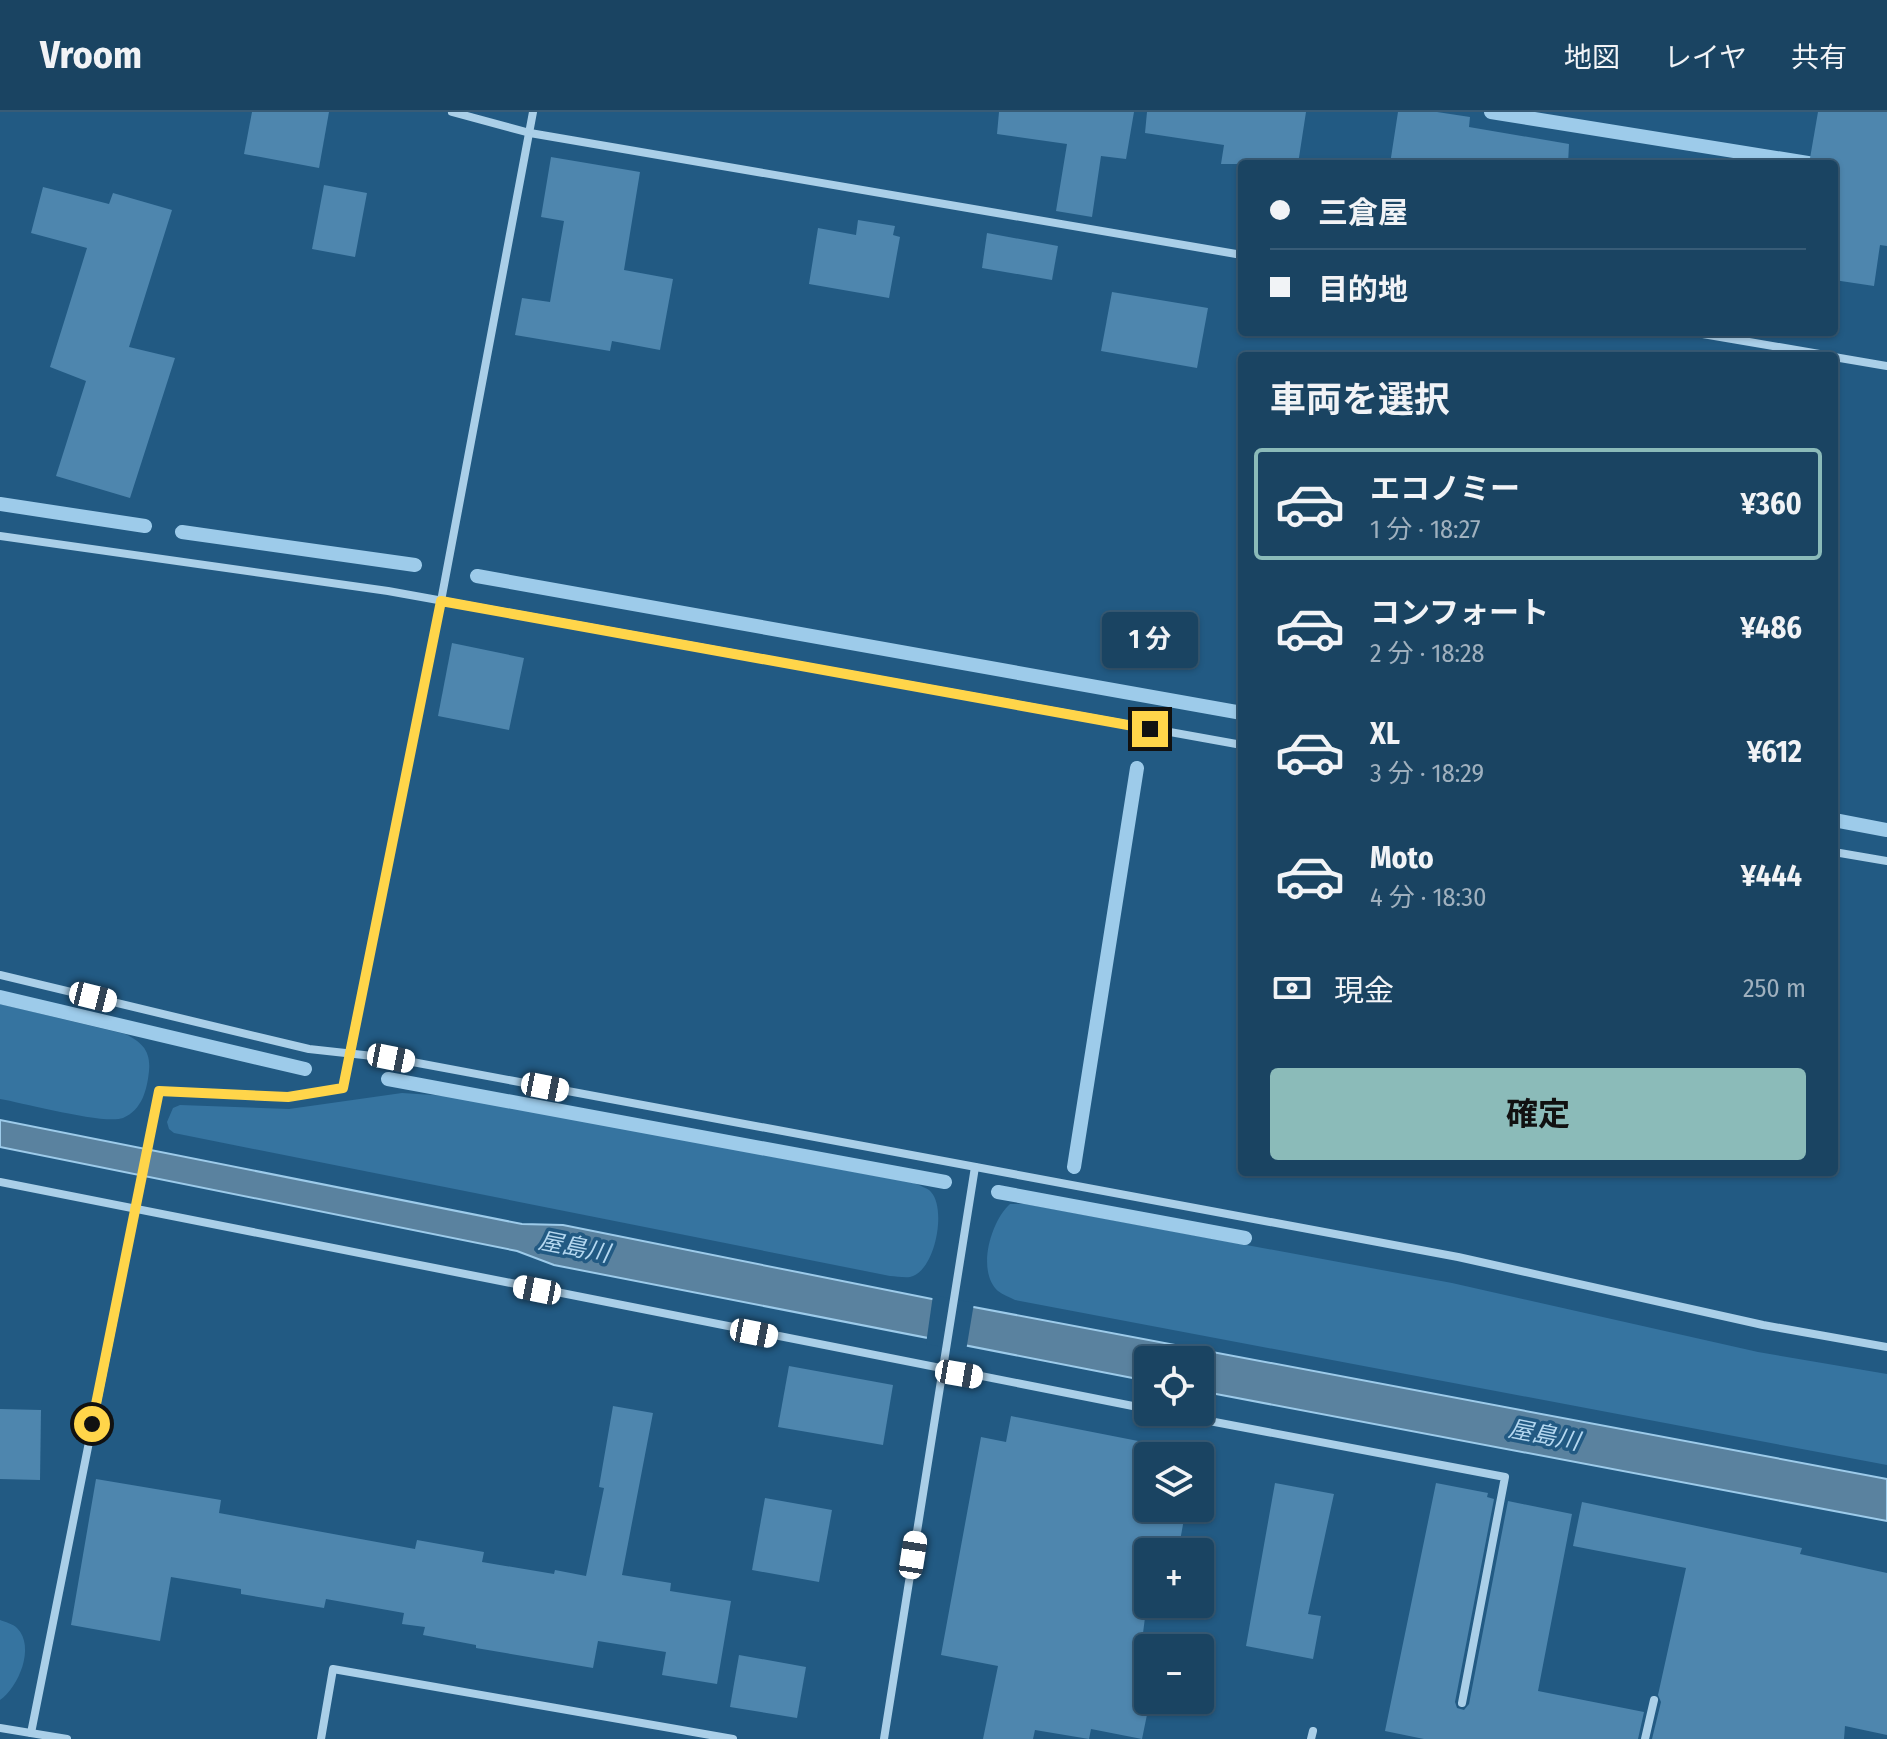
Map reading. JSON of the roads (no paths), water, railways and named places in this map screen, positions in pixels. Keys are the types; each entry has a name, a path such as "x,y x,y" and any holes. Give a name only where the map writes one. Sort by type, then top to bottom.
{"street":[{"path":"452,112 530,133 1238,254"},
{"path":"31,1733 159,1091 288,1097 343,1088 441,601 533,112"},
{"path":"1714,336 1808,352"},
{"path":"1838,357 1887,366"},
{"path":"0,536 441,601 1238,744"},
{"path":"1838,853 1887,861"},
{"path":"0,975 309,1049 391,1058 1458,1257 1763,1325 1887,1347"},
{"path":"884,1739 975,1167"},
{"path":"0,1182 942,1371 1134,1406"},
{"path":"1214,1422 1505,1477 1462,1703"},
{"path":"321,1739 333,1669 733,1739"},
{"path":"1645,1739 1654,1700"},
{"path":"0,1728 67,1739"}],"water":[{"name":"屋島川","path":"0,1120 522,1224 563,1225 1181,1346 1134,1346 1134,1378 554,1265 517,1251 0,1147"},
{"name":"屋島川","path":"1214,1352 1887,1479 1887,1521 1214,1394"}],"waterway":[{"path":"1491,112 1789,160"},
{"path":"0,504 145,526"},
{"path":"182,532 415,565"},
{"path":"477,576 1238,712"},
{"path":"1074,1167 1137,768"},
{"path":"1838,821 1887,830"},
{"path":"0,997 305,1069"},
{"path":"388,1079 945,1182"},
{"path":"998,1192 1245,1238"}]}
